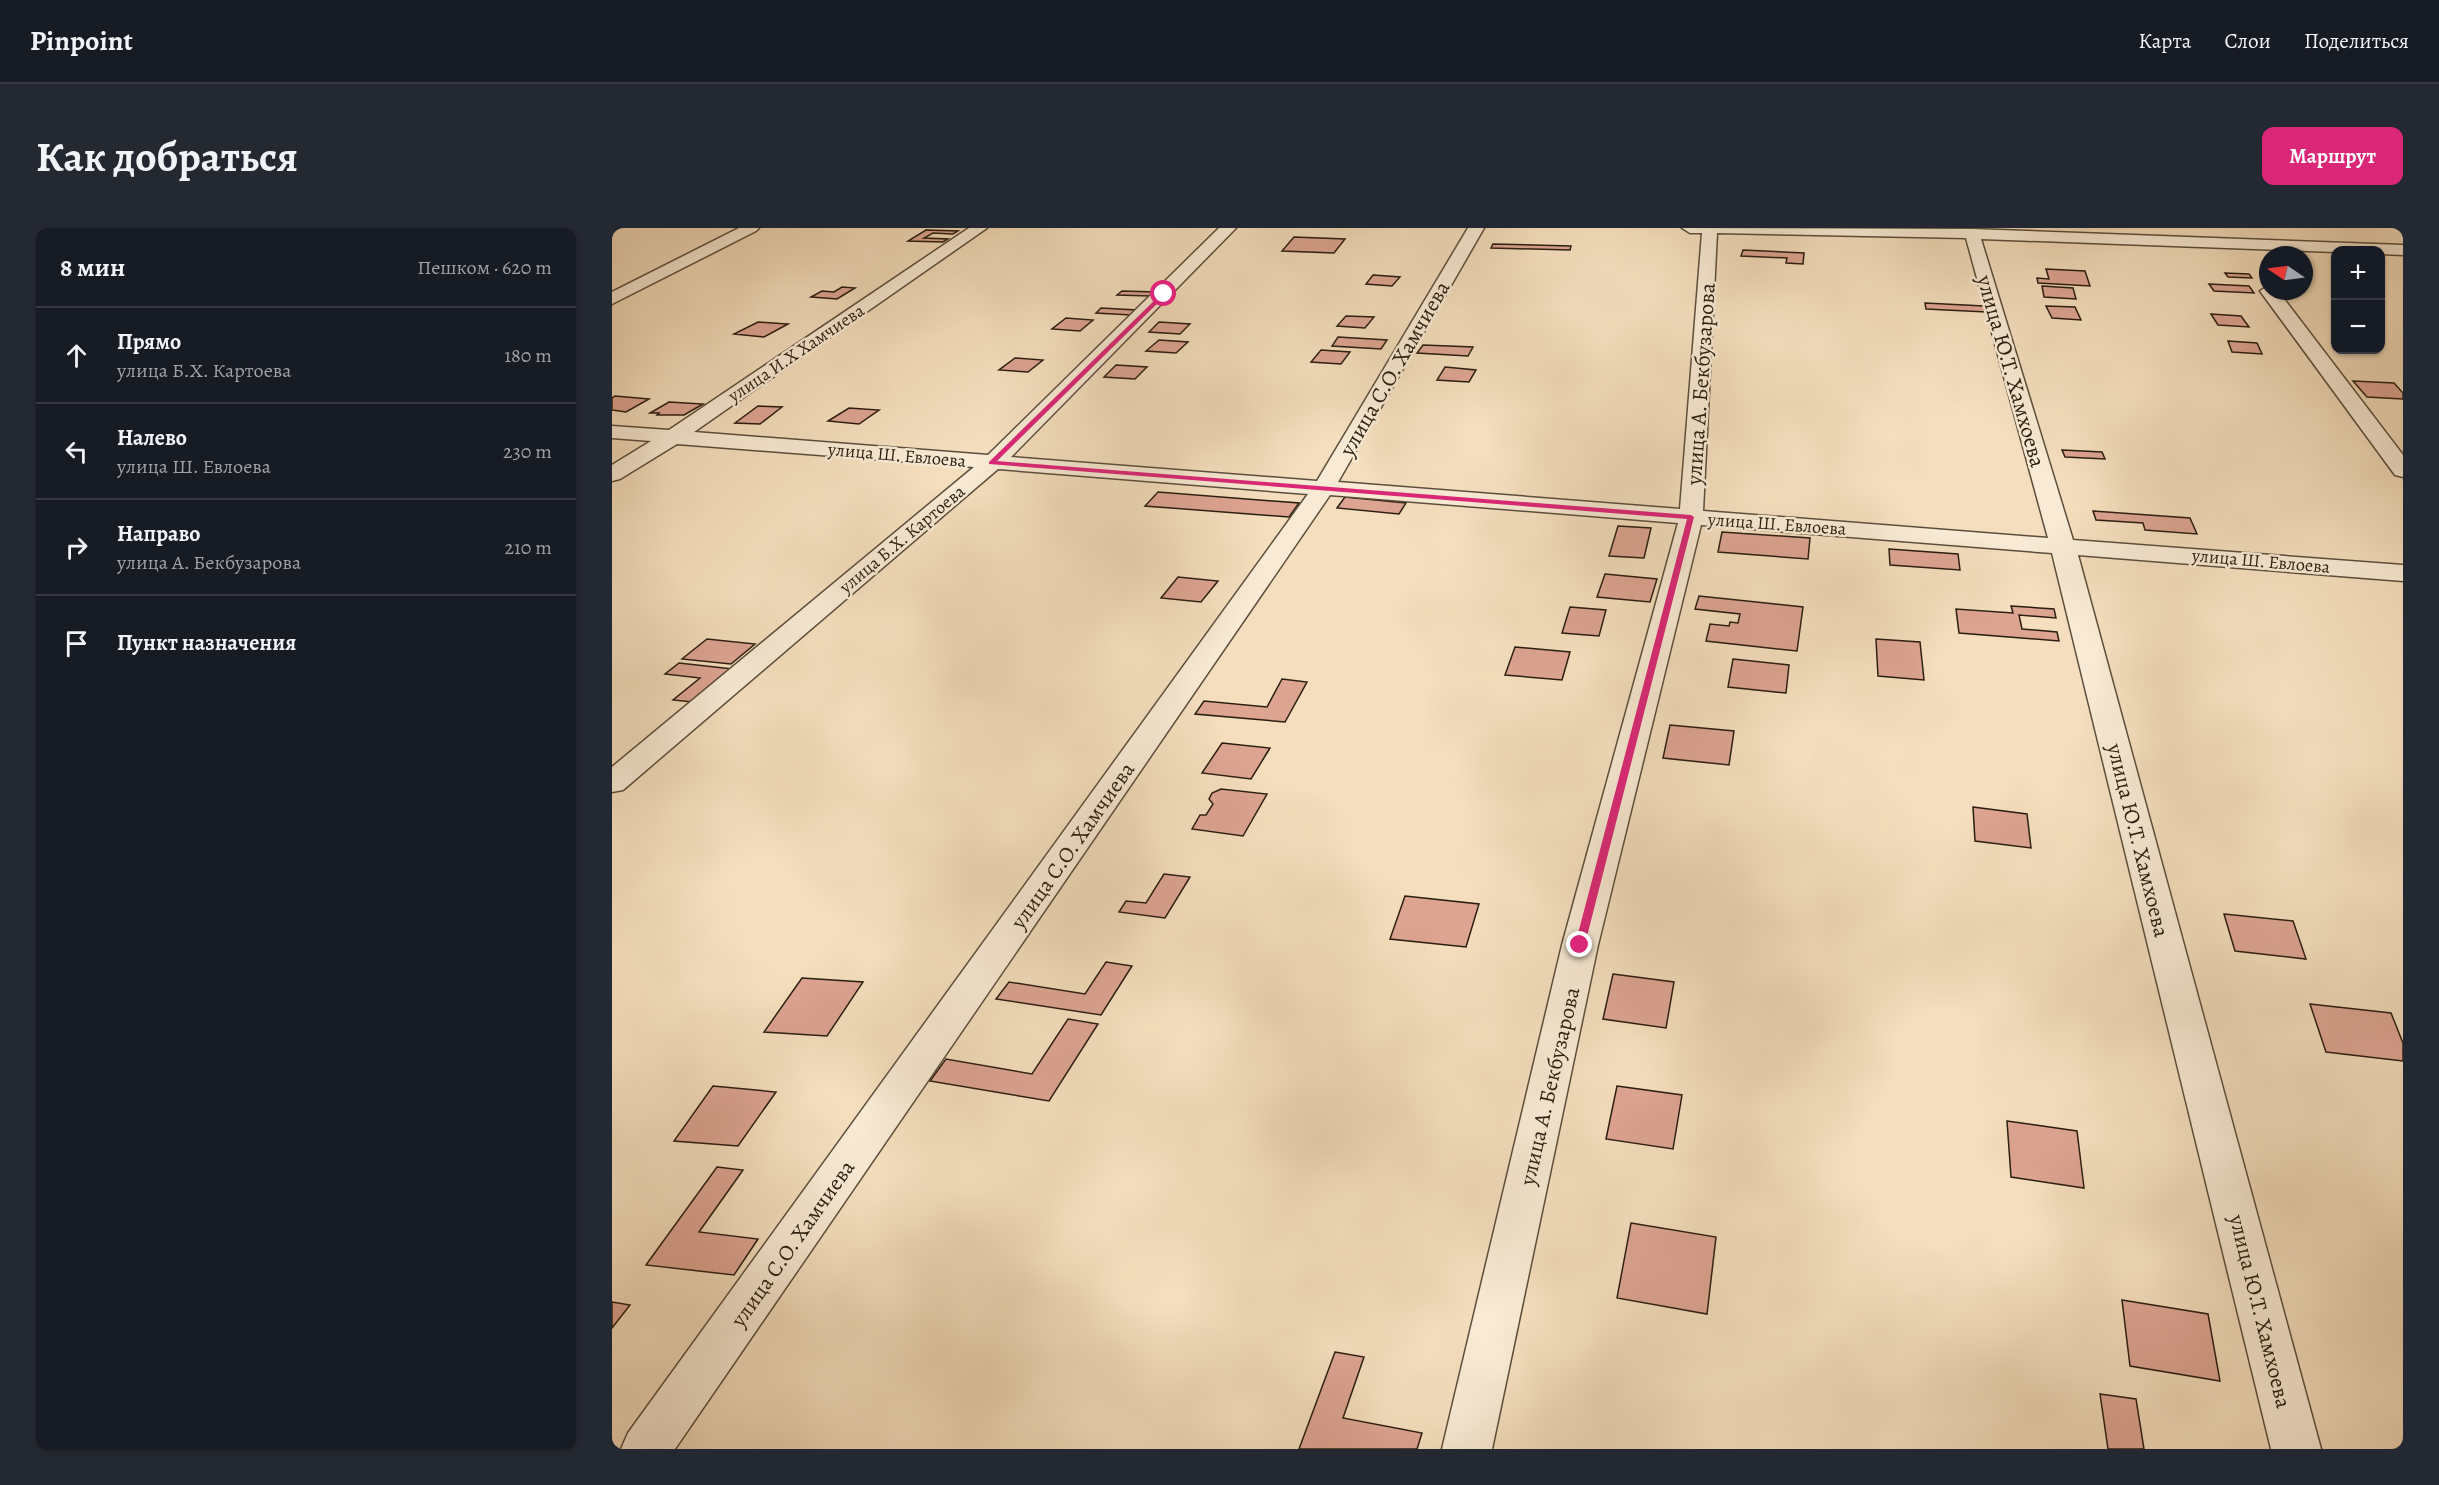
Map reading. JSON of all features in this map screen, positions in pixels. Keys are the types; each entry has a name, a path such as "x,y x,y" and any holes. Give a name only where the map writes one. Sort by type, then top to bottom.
{"street":[{"path":"615,295 751,228"},
{"name":"улица И.Х Хамчиева","path":"612,474 673,437 979,228"},
{"name":"улица Б.Х. Картоева","path":"612,783 992,463 1228,228"},
{"name":"улица С.О. Хамчиева","path":"646,1449 1323,489 1476,228"},
{"path":"1690,228 1972,234 2403,250"},
{"name":"улица А. Бекбузарова","path":"1467,1449 1580,945 1691,517 1710,228"},
{"name":"улица Ю.Т. Хамхоева","path":"1972,234 2063,546 2296,1449"},
{"path":"2234,244 2247,262"},
{"path":"2276,300 2403,470"},
{"name":"улица Ш. Евлоева","path":"612,432 2403,573"}],"building":[{"path":"926,230 958,231 953,234 933,233 924,238 948,239 943,242 908,241"},
{"path":"1294,237 1345,239 1334,253 1282,251"},
{"path":"1493,244 1571,246 1570,250 1491,248"},
{"path":"1743,250 1804,253 1803,264 1786,263 1787,258 1741,256"},
{"path":"2046,269 2085,271 2090,286 2038,283 2037,278 2049,279"},
{"path":"2225,273 2249,274 2252,278 2228,277"},
{"path":"1373,275 1400,277 1392,286 1366,284"},
{"path":"2209,284 2249,286 2254,293 2214,291"},
{"path":"2042,286 2073,288 2076,299 2044,297"},
{"path":"842,287 855,288 837,299 811,297 822,291 834,292"},
{"path":"1122,291 1156,292 1151,296 1117,295"},
{"path":"1925,303 1984,306 1986,312 1926,309"},
{"path":"2046,306 2075,307 2081,320 2052,318"},
{"path":"1101,308 1136,310 1131,315 1096,313"},
{"path":"2211,314 2241,316 2249,327 2218,325"},
{"path":"1346,316 1374,317 1365,328 1337,326"},
{"path":"1066,318 1093,320 1080,331 1052,329"},
{"path":"758,322 788,324 764,337 734,334"},
{"path":"1159,322 1190,324 1180,334 1149,332"},
{"path":"1338,337 1387,340 1381,349 1332,346"},
{"path":"1159,340 1188,342 1176,353 1146,351"},
{"path":"2228,341 2257,343 2262,354 2232,352"},
{"path":"1423,345 1473,347 1468,356 1417,353"},
{"path":"1321,350 1350,352 1341,364 1311,362"},
{"path":"1015,358 1043,360 1028,372 999,370"},
{"path":"1116,365 1147,367 1135,379 1104,377"},
{"path":"1445,367 1476,370 1469,382 1437,380"},
{"path":"2353,381 2394,383 2403,393 2403,399 2367,397"},
{"path":"615,396 649,399 626,412 612,410 612,398"},
{"path":"669,402 703,404 684,415 650,413"},
{"path":"758,406 782,407 760,424 735,423"},
{"path":"849,408 879,410 859,424 828,421"},
{"path":"2062,450 2102,452 2105,459 2065,457"},
{"path":"1158,492 1299,503 1289,517 1145,506"},
{"path":"1345,497 1406,503 1399,514 1337,508"},
{"path":"2093,511 2190,518 2197,534 2145,530 2143,523 2096,520"},
{"path":"1618,526 1651,528 1644,558 1609,556"},
{"path":"1722,532 1810,538 1808,559 1718,552"},
{"path":"1889,549 1958,554 1960,570 1890,565"},
{"path":"1605,574 1657,579 1650,602 1597,597"},
{"path":"1178,577 1218,581 1201,602 1161,598"},
{"path":"1699,596 1803,607 1797,651 1706,641 1710,624 1729,626 1730,622 1738,623 1740,614 1695,609"},
{"path":"2011,606 2054,609 2056,618 2019,615 2022,629 2057,632 2059,641 1959,633 1956,609 2013,613"},
{"path":"1570,607 1606,610 1599,636 1562,633"},
{"path":"707,639 755,644 731,664 682,659"},
{"path":"1876,639 1920,642 1924,680 1878,676"},
{"path":"1515,647 1570,652 1562,680 1505,675"},
{"path":"1733,659 1789,665 1786,693 1728,687"},
{"path":"679,663 733,669 693,702 673,700 700,678 665,674"},
{"path":"1282,679 1307,682 1285,722 1195,714 1204,701 1267,707"},
{"path":"1670,725 1734,731 1729,765 1663,758"},
{"path":"1222,743 1270,748 1251,779 1202,773"},
{"path":"1221,789 1267,794 1243,836 1192,829 1200,815 1206,815 1213,804 1209,799 1212,793"},
{"path":"1973,807 2027,814 2031,848 1975,841"},
{"path":"1164,874 1190,877 1165,918 1119,912 1126,901 1146,903"},
{"path":"1405,896 1479,904 1466,947 1390,939"},
{"path":"2224,914 2293,921 2306,959 2235,951"},
{"path":"1106,962 1132,966 1101,1015 996,999 1009,982 1085,994"},
{"path":"1613,974 1674,982 1666,1028 1603,1019"},
{"path":"802,978 863,982 827,1036 764,1032"},
{"path":"2310,1004 2391,1013 2403,1043 2403,1061 2326,1052"},
{"path":"1068,1019 1098,1024 1049,1101 930,1081 946,1059 1032,1074"},
{"path":"713,1086 776,1092 738,1146 674,1141"},
{"path":"1617,1086 1682,1095 1673,1149 1606,1139"},
{"path":"2007,1121 2077,1131 2084,1188 2011,1177"},
{"path":"717,1167 743,1170 699,1232 758,1239 734,1275 646,1265"},
{"path":"1631,1223 1716,1237 1707,1314 1617,1298"},
{"path":"2122,1300 2208,1314 2220,1381 2130,1366"},
{"path":"612,1302 630,1305 612,1328"},
{"path":"1335,1352 1364,1357 1343,1418 1422,1433 1417,1449 1299,1449"},
{"path":"2100,1394 2136,1399 2144,1449 2108,1449"}],"route":[{"path":"1164,294 992,463 1691,517 1580,945"}]}
